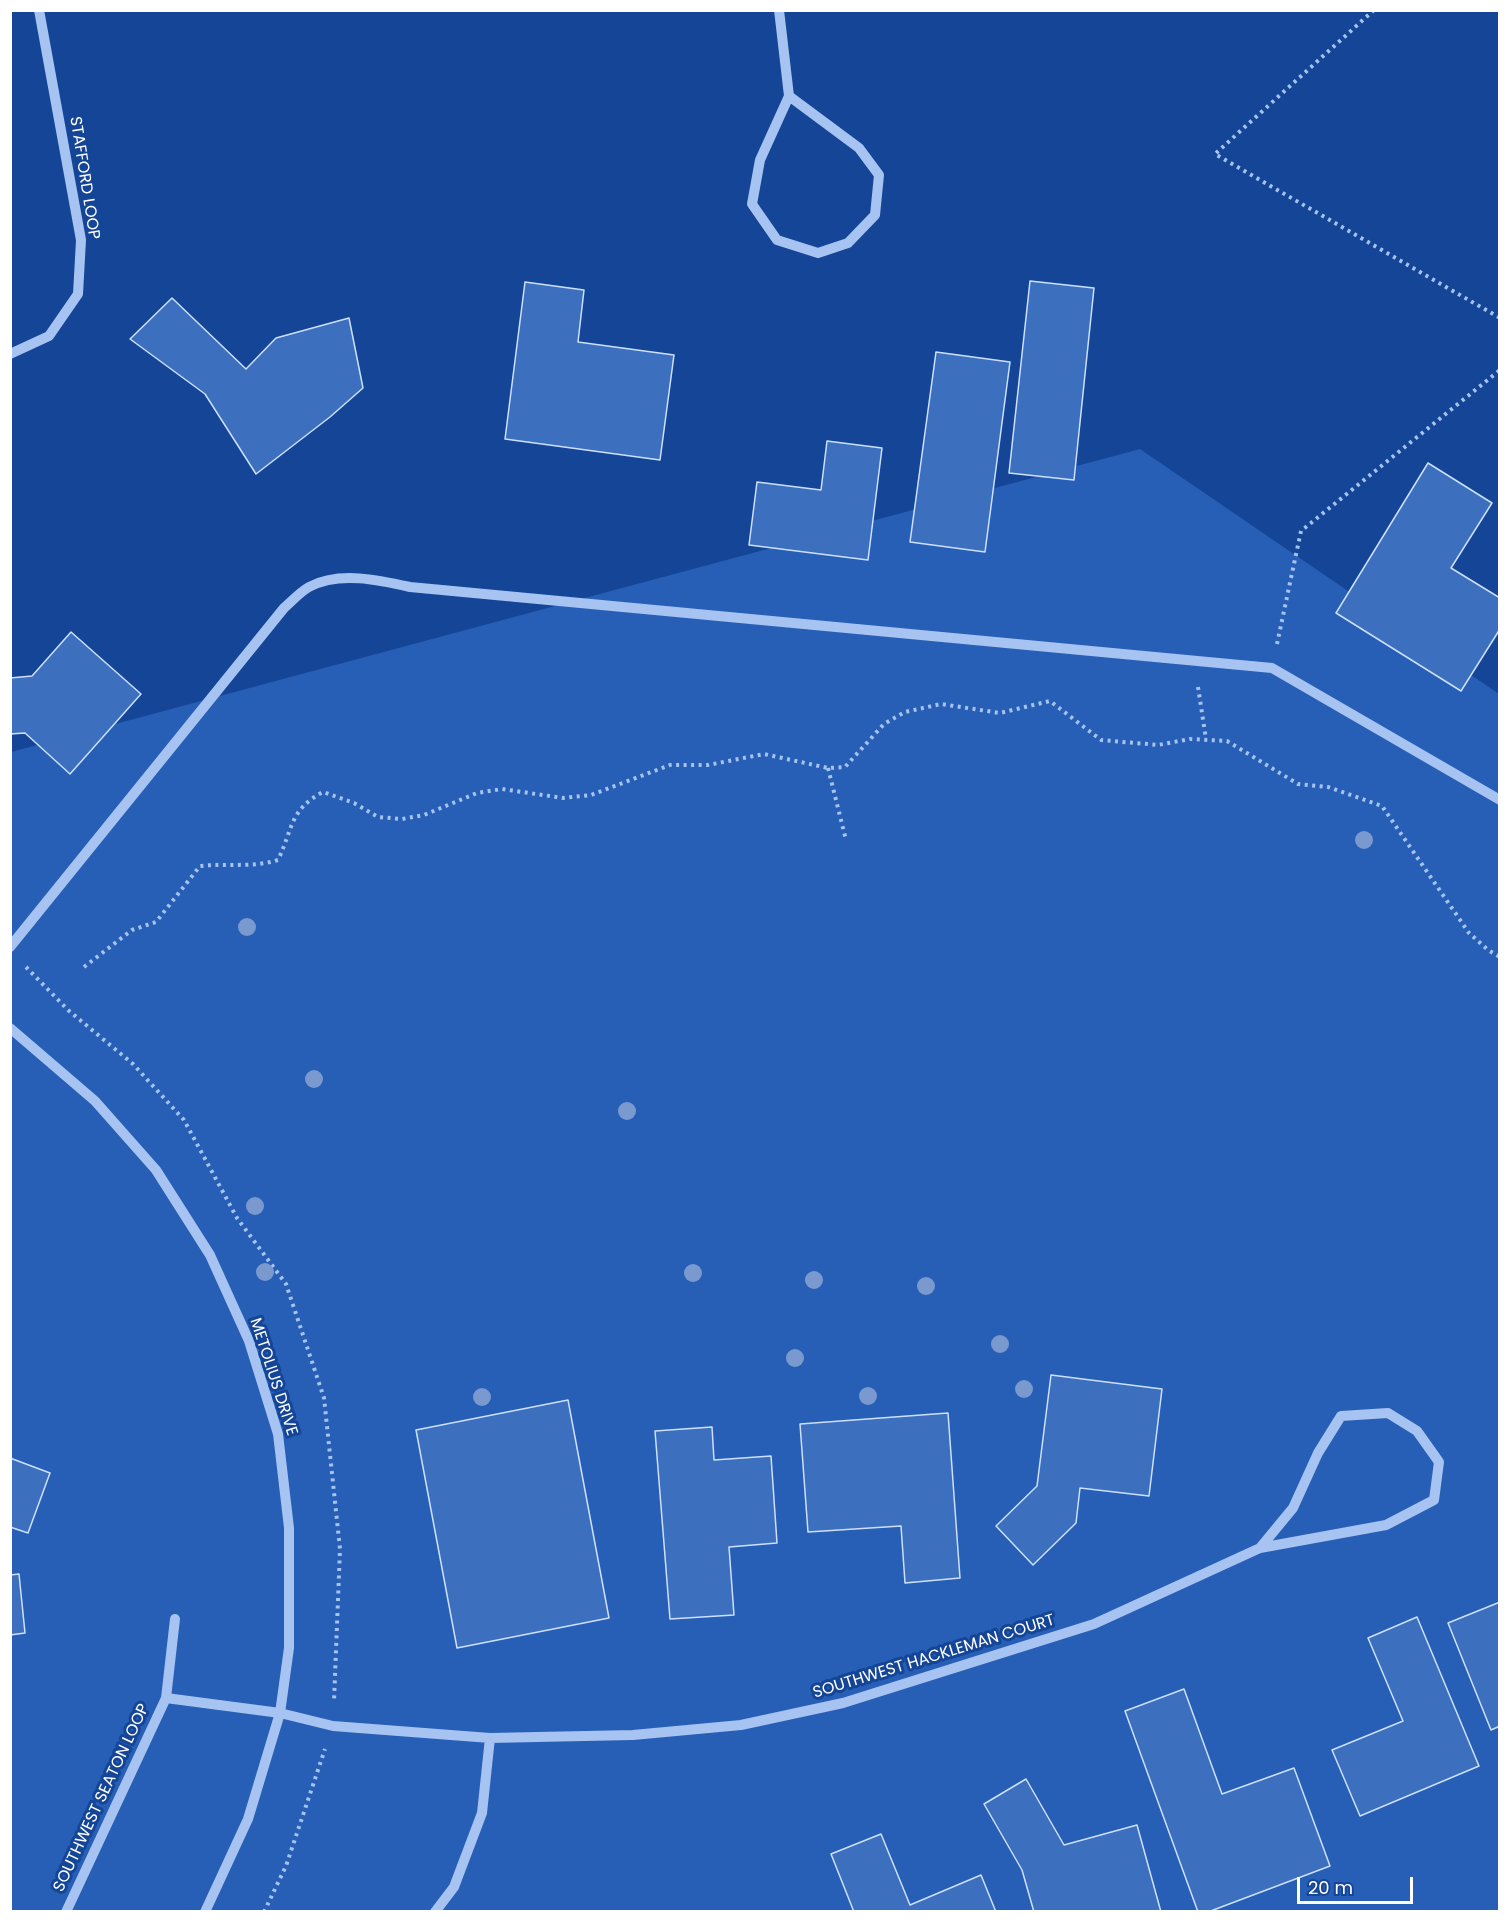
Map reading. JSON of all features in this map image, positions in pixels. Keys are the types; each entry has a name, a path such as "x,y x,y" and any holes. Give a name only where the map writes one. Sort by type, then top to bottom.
{"street":[{"name":"STAFFORD LOOP","path":"10,354 49,336 78,294 81,240 39,10"},
{"path":"779,10 789,96 760,160 752,204 777,240 818,253 848,243 875,214 879,176 860,148 789,96"},
{"path":"10,947 284,608 310,587 338,580 372,578 410,587 1272,668 1500,800"},
{"name":"METOLIUS DRIVE","path":"10,1028 95,1101 156,1170 210,1255 249,1341 278,1434 289,1528 289,1648 280,1713 248,1820 205,1911"},
{"name":"SOUTHWEST HACKLEMAN COURT","path":"280,1713 333,1726 490,1738 633,1735 741,1725 843,1703 1094,1624 1260,1548 1386,1525 1434,1500 1439,1462 1417,1431 1388,1413 1341,1416 1317,1454 1293,1508 1260,1548"},
{"name":"SOUTHWEST SEATON LOOP","path":"66,1911 166,1698 175,1619"},
{"name":"SOUTHWEST SEATON LOOP","path":"166,1698 280,1713"},
{"path":"435,1911 454,1887 482,1813 490,1738"}],"path":[{"path":"1374,10 1215,154 1500,318"},
{"path":"1272,668 1301,531 1500,370"},
{"path":"1194,660 1206,739"},
{"path":"84,967 132,930 156,922 200,866 225,863 257,866 278,860 293,819 305,801 323,792 354,803 378,817 402,819 424,815 477,793 502,789 563,798 591,795 670,765 708,765 764,754 828,768 845,767 884,724 905,712 941,704 1000,713 1050,701 1101,740 1158,745 1206,739 1227,741 1298,784 1328,787 1382,806 1469,933 1488,950 1500,957"},
{"path":"828,768 846,840"}],"shaded area":[{"path":"1140,449 1499,694 1499,1911 11,1912 11,752"}],"building":[{"path":"1030,281 1094,288 1074,480 1009,473"},
{"path":"525,282 584,290 578,342 674,355 660,460 505,439"},
{"path":"172,298 246,369 276,338 349,318 363,388 330,417 256,474 205,394 130,339"},
{"path":"936,352 1010,362 985,552 910,542"},
{"path":"827,441 882,448 868,560 749,545 757,482 821,490"},
{"path":"1428,463 1492,503 1451,568 1500,598 1500,629 1461,691 1336,613"},
{"path":"71,632 141,694 70,774 25,733 10,734 10,678 32,676"},
{"path":"1051,1375 1162,1389 1149,1496 1080,1488 1076,1523 1033,1565 996,1526 1037,1486"},
{"path":"568,1400 609,1618 457,1648 416,1430"},
{"path":"948,1413 960,1578 905,1583 901,1526 808,1532 800,1424"},
{"path":"712,1427 714,1460 771,1456 777,1543 729,1547 734,1615 670,1619 655,1431"},
{"path":"10,1458 50,1473 28,1533 10,1527"},
{"path":"19,1574 25,1633 10,1635 10,1575"},
{"path":"1500,1602 1500,1726 1491,1730 1448,1623"},
{"path":"1417,1617 1479,1766 1360,1816 1332,1750 1403,1721 1368,1638"},
{"path":"1184,1689 1222,1794 1294,1768 1330,1866 1208,1912 1198,1912 1125,1711"},
{"path":"1026,1779 1064,1845 1137,1825 1161,1912 1034,1912 1022,1870 984,1804"},
{"path":"881,1834 910,1905 981,1875 996,1912 854,1912 831,1854"}]}
